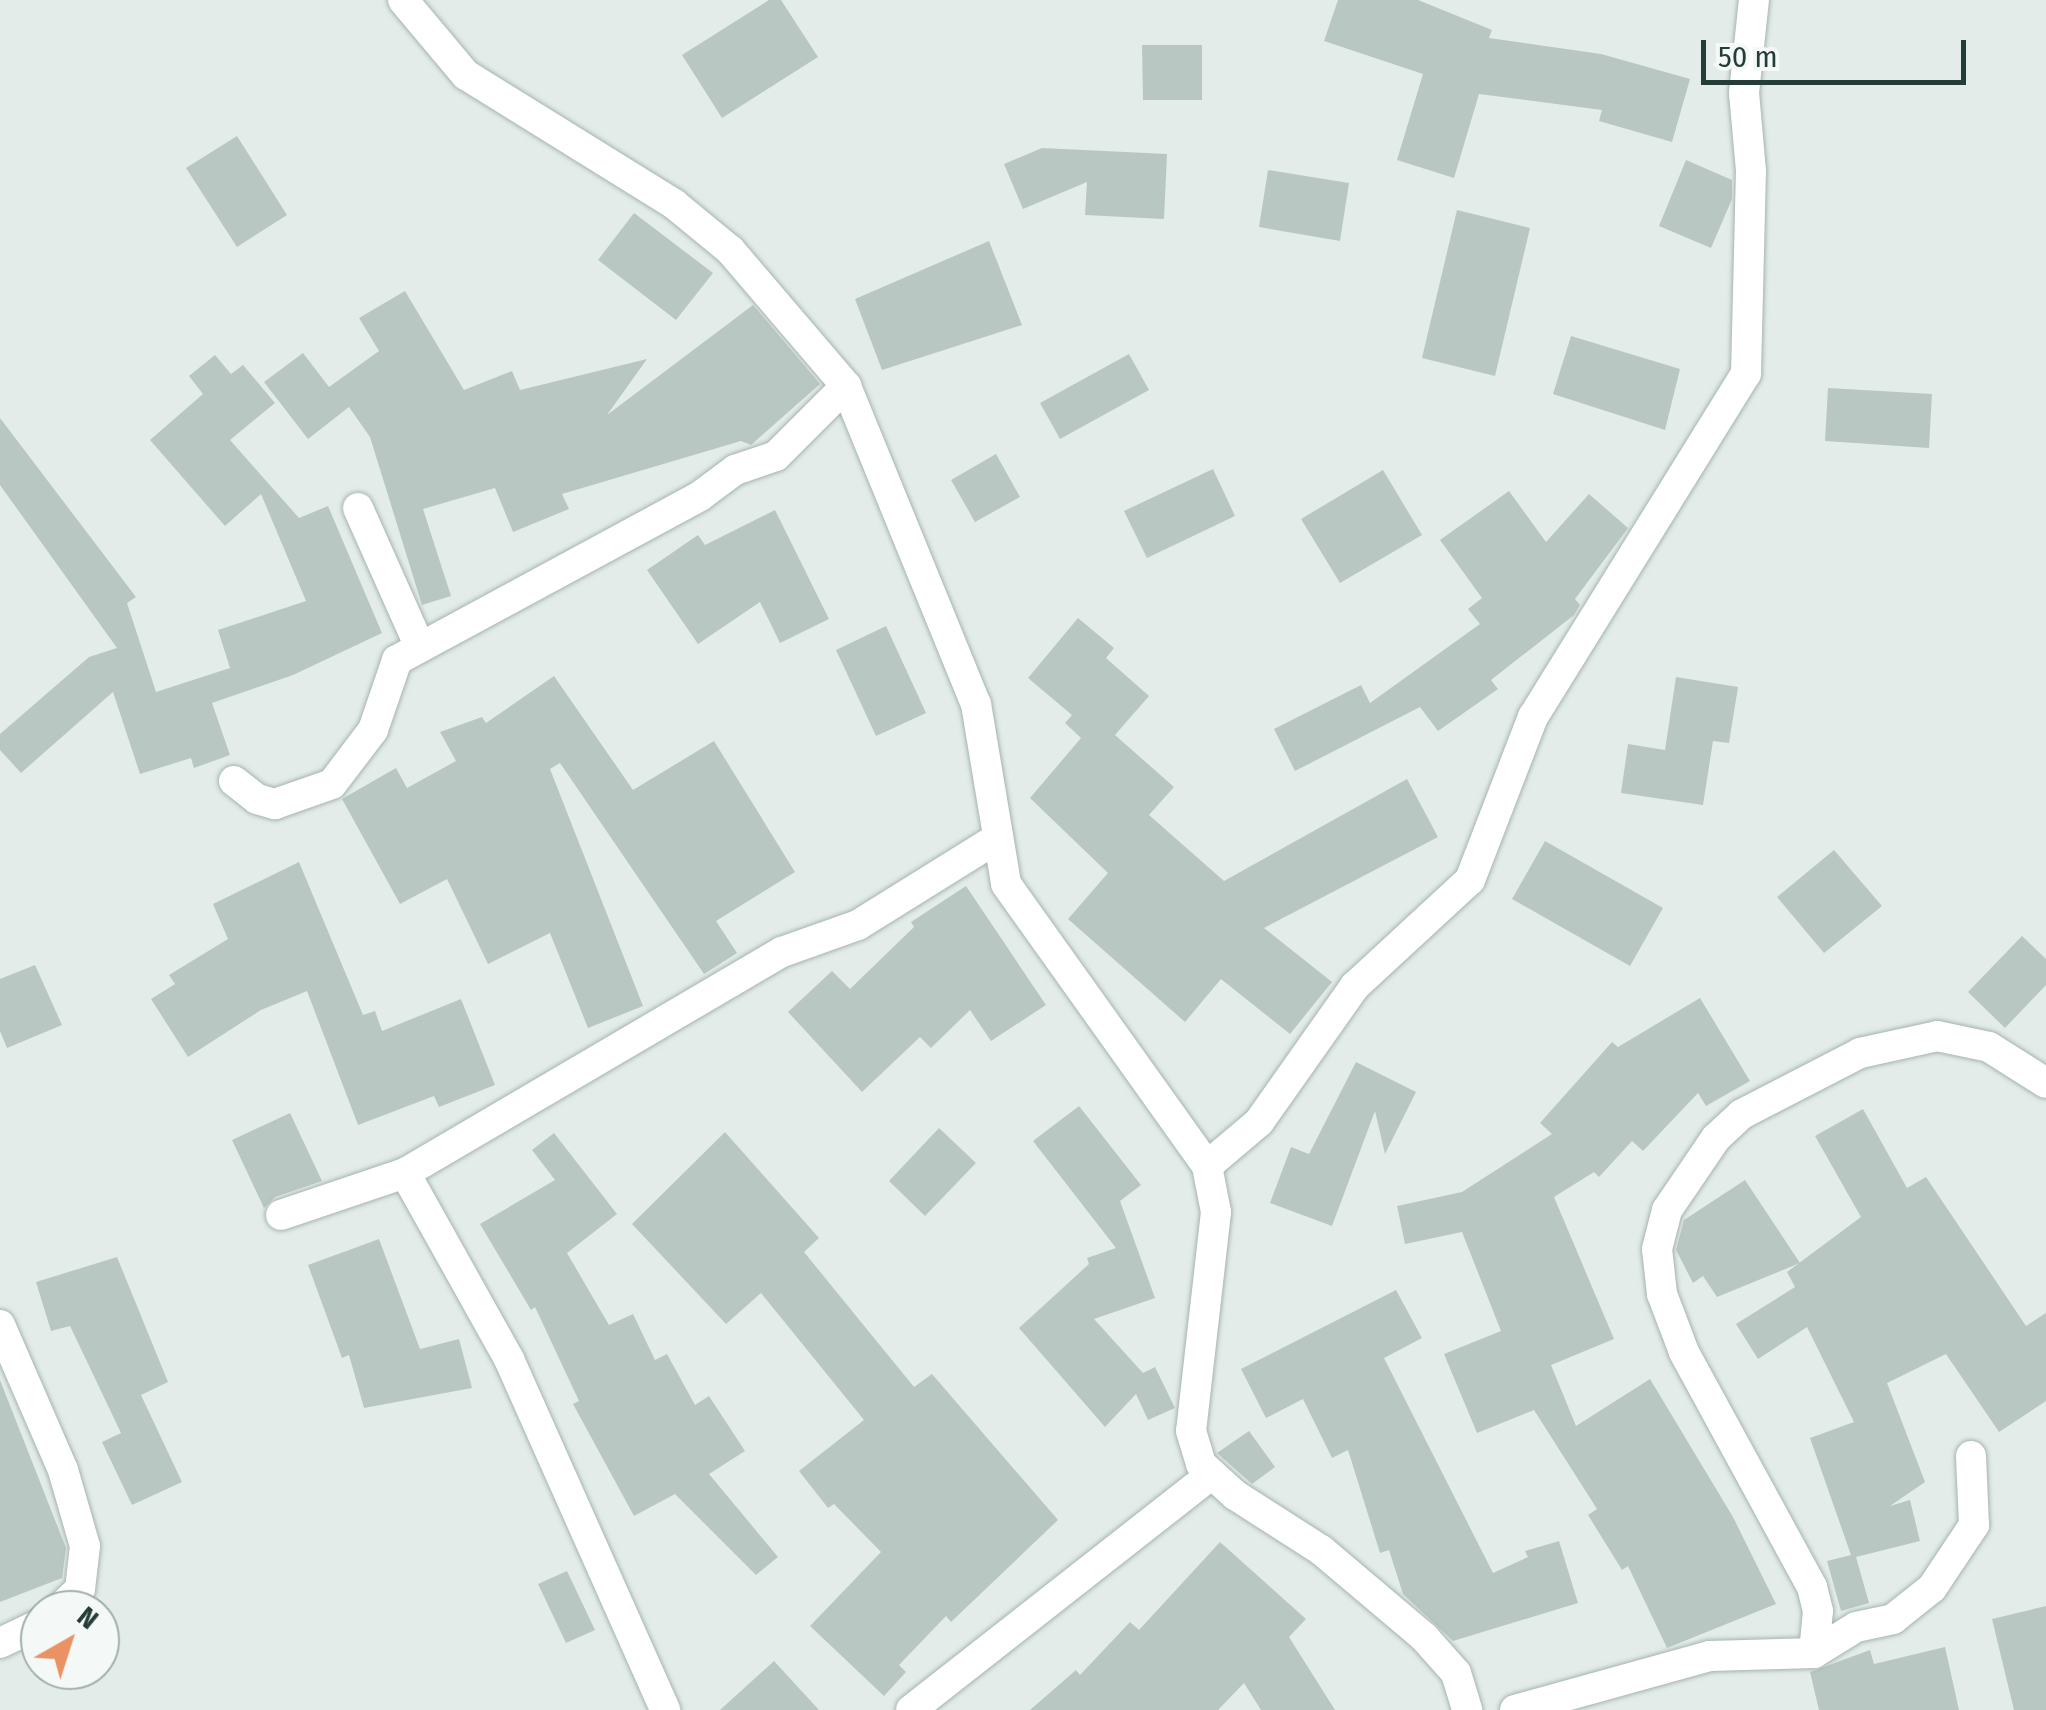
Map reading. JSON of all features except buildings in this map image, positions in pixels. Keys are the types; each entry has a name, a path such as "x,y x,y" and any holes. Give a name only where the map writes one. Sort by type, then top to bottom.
{"street":[{"path":"403,0 466,75 674,204 730,250 846,386 976,704 1006,884 1206,1166 1216,1212 1191,1431 1201,1464 1321,1550 1410,1624 1456,1673 1467,1710"},
{"path":"1206,1166 1259,1122 1355,986 1470,880 1532,717 1746,374 1752,244 1744,92 1754,0"},
{"path":"234,781 256,800 276,804 332,784 373,730 397,660 419,645 534,589 735,470 776,456 846,386"},
{"path":"358,508 419,645"},
{"path":"281,1215 405,1173 782,952 858,925 998,838"},
{"path":"1814,1653 1818,1611 1812,1587 1684,1352 1662,1294 1657,1249 1667,1210 1716,1138 1742,1114 1860,1053 1937,1036 1990,1047 2046,1084"},
{"path":"405,1173 509,1360 665,1710"},
{"path":"0,1325 62,1470 85,1546 79,1590"},
{"path":"1515,1710 1710,1656 1814,1653 1856,1627 1894,1619 1932,1588 1974,1526 1971,1456"},
{"path":"912,1710 1212,1474"}]}
